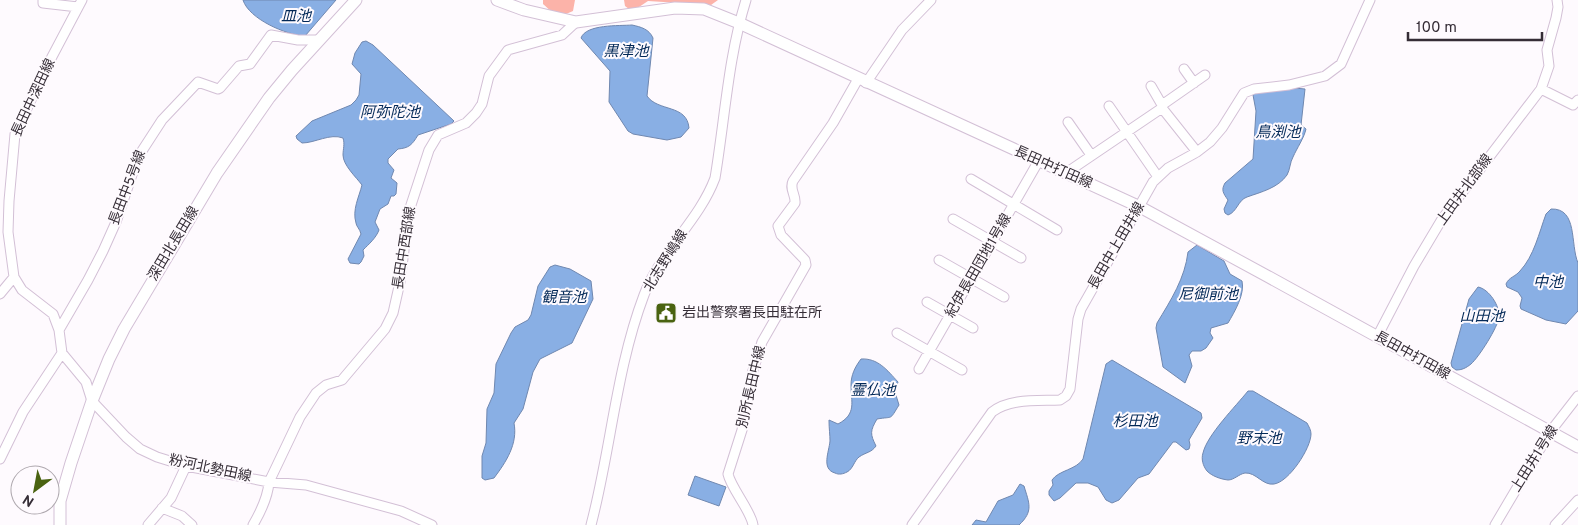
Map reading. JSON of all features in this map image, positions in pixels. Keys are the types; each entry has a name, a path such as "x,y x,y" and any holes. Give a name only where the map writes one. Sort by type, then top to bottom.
{"street":[{"path":"43,0 43,3 80,3"},
{"name":"深田北長田線","path":"60,525 60,500 92,401 109,359 124,329 217,173 270,98 356,0"},
{"name":"長田中打田線","path":"497,0 524,10 576,22 675,8 704,9 739,23 1140,208 1578,447"},
{"name":"北志野嶋線","path":"591,525 633,326 645,293 664,259 701,208 715,178 730,63 746,0"},
{"name":"別所長田中線","path":"753,525 753,521 742,504 728,474 742,430 751,377 762,342 806,265 804,260 781,235 778,226 795,203 796,199 791,189 793,181 862,81 902,30 931,0"},
{"name":"長田中上田井線","path":"912,525 992,412 1000,406 1011,403 1060,400 1066,396 1070,389 1081,308 1140,208 1153,182 1168,168 1197,152 1210,142 1222,128 1244,93 1254,89 1289,85 1324,76 1341,64 1370,0"},
{"name":"上田井北部線","path":"1377,337 1414,266 1442,218 1541,89 1549,66 1547,50 1556,18 1557,0"},
{"name":"長田中深田線","path":"4,229 9,201 15,134 45,70 80,3"},
{"name":"長田中西部線","path":"252,525 259,513 269,482 300,417 316,393 326,385 342,380 385,329 393,313 400,282 409,211 429,150 438,135 466,123 476,113 482,104 489,76 508,50 562,36 576,22"},
{"name":"長田中5号線","path":"59,330 88,280 116,222 138,157 162,120 198,82 220,88 239,66 250,64 271,35 298,40 319,40"},
{"path":"1184,69 1194,83"},
{"path":"1066,173 1127,132 1205,75"},
{"path":"1151,86 1162,106 1197,152"},
{"path":"1541,89 1573,105 1578,100"},
{"path":"1109,106 1158,177"},
{"path":"1068,122 1091,155"},
{"name":"紀伊長田団地1号線","path":"919,369 1038,162"},
{"path":"971,180 1057,230"},
{"path":"953,219 1021,258"},
{"path":"0,459 23,412 62,353 59,330 53,314 22,290 14,277 4,229"},
{"path":"939,260 1004,297"},
{"path":"0,294 14,277"},
{"path":"927,302 973,328"},
{"path":"898,332 962,370"},
{"name":"粉河北勢田線","path":"62,353 86,382 92,401 126,437 140,449 157,457 186,466 269,482 306,485 401,511 432,525"},
{"name":"上田井1号線","path":"1495,525 1550,432 1578,396"},
{"path":"148,525 171,498 186,466"},
{"path":"1555,525 1578,500"},
{"path":"162,508 182,516 192,525"}],"shaded area":[{"path":"543,0 575,0 573,11 557,14 543,4"},
{"path":"624,0 718,0 711,5 648,1 636,9 629,9 625,6"}],"water":[{"name":"皿池","path":"243,0 336,0 305,36 288,33 269,25 253,14"},
{"name":"黒津池","path":"632,25 647,30 653,38 647,96 652,101 683,115 687,120 689,128 681,137 667,140 633,134 628,131 609,102 610,71 581,38 584,33 596,28"},
{"name":"阿弥陀池","path":"366,41 373,45 454,121 451,124 418,135 410,145 398,149 388,159 388,163 394,170 391,178 397,183 396,194 391,196 388,204 380,209 375,222 379,230 363,250 364,256 359,264 350,263 348,259 361,234 356,224 355,213 362,185 345,163 343,138 328,137 302,143 296,136 312,121 351,105 356,100 359,95 361,74 352,64 355,53 362,42"},
{"name":"鳥渕池","path":"1294,88 1305,89 1301,125 1306,129 1287,175 1274,186 1244,199 1228,215 1224,209 1228,200 1223,192 1224,185 1253,159 1256,111 1254,93"},
{"name":"中池","path":"1551,209 1560,210 1569,221 1578,263 1578,311 1566,324 1546,320 1521,309 1522,298 1518,292 1507,287 1506,284 1525,265 1536,244 1546,214"},
{"name":"尼御前池","path":"1197,245 1224,261 1230,274 1242,281 1243,286 1239,302 1228,323 1211,328 1210,333 1213,338 1206,348 1201,351 1192,351 1189,355 1192,366 1185,383 1163,367 1156,328 1181,280 1188,252"},
{"name":"観音池","path":"555,265 570,269 591,281 593,299 572,343 540,359 533,372 523,409 514,423 515,431 510,452 494,478 485,480 482,478 482,456 486,443 487,409 494,393 496,364 515,327 528,320 531,315 538,286 550,267"},
{"name":"山田池","path":"1478,287 1490,294 1496,303 1499,313 1498,322 1488,342 1471,364 1466,368 1456,370 1452,367 1451,363 1469,299"},
{"name":"霊仏池","path":"861,359 872,360 877,363 886,369 898,382 895,392 899,405 891,417 877,419 872,432 876,446 859,457 849,471 838,474 831,471 827,464 830,441 829,420 838,424 848,416 852,407 852,378 855,368"},
{"name":"杉田池","path":"1112,360 1201,413 1202,418 1189,440 1189,449 1186,450 1176,442 1173,442 1149,474 1138,478 1119,500 1112,503 1106,500 1098,487 1088,483 1076,483 1054,501 1049,495 1053,485 1052,480 1059,474 1076,466 1083,459 1106,364"},
{"name":"野末池","path":"1248,391 1253,391 1307,423 1311,431 1310,440 1298,463 1286,477 1274,484 1266,483 1249,473 1230,480 1219,478 1211,474 1204,467 1203,453 1210,438"},
{"path":"695,476 726,487 719,506 688,495"},
{"path":"1020,484 1024,486 1029,507 1027,515 1019,525 972,525 976,520 986,522 998,501 1013,495"}],"place":[{"name":"岩出警察署長田駐在所","path":"666,313"}]}
